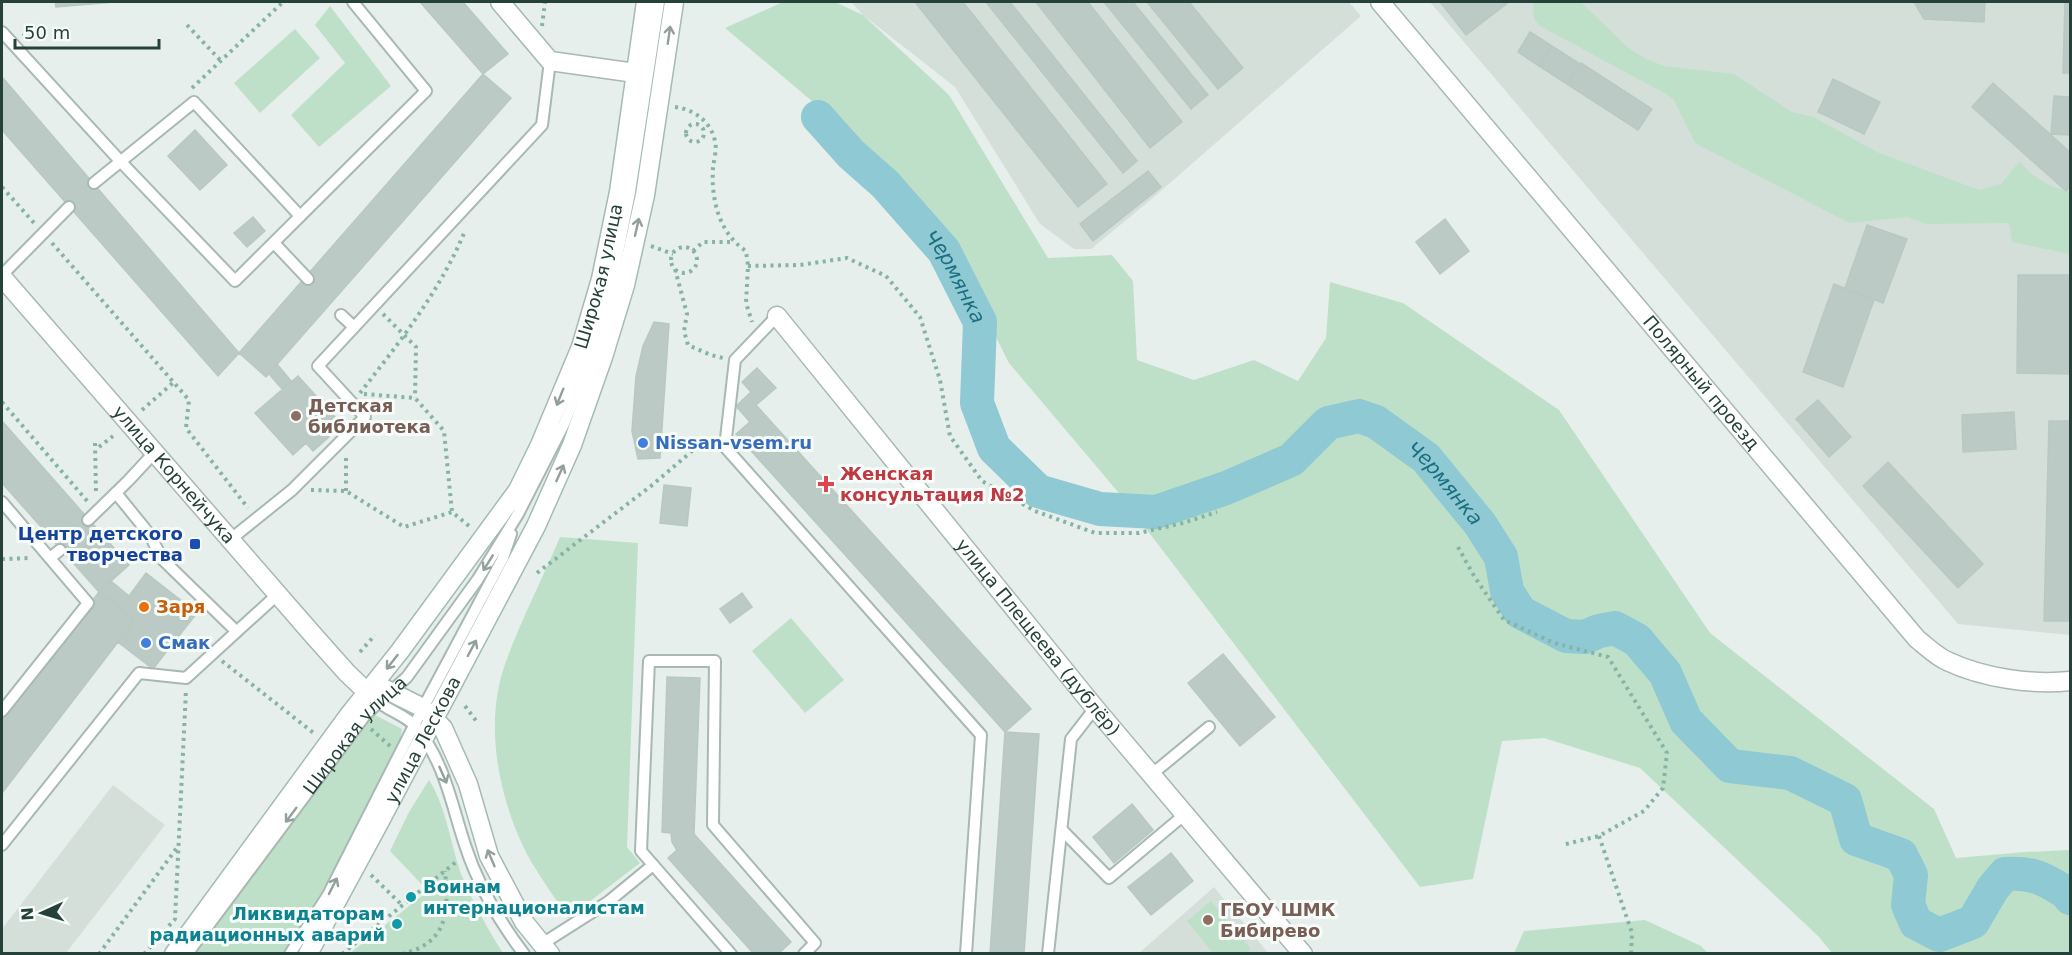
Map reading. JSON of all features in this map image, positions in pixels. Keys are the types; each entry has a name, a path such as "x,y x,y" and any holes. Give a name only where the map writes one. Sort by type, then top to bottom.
{"street":[{"path":"500,2 550,61 636,75"},
{"name":"Широкая улица","path":"378,693 518,490 540,445 580,347 601,279 619,192 646,2"},
{"name":"Широкая улица","path":"536,526 572,445 625,285 645,195 674,2"},
{"name":"Полярный проезд","path":"1380,2 1917,639 1945,660 1974,670 2002,677 2055,682 2070,681"},
{"name":"улица Корнейчука","path":"2,276 347,673 378,693 429,713"},
{"name":"улица Плещеева (дублёр)","path":"777,316 1095,708 1303,954"},
{"name":"улица Лескова","path":"308,954 419,731 536,526"},
{"path":"174,954 349,715 378,693"},
{"path":"429,713 443,728 468,784 489,856 502,883 524,922 544,950"}],"lane":[{"path":"2,32 121,162 235,281 426,90 353,2"},
{"name":"Широкая улица","path":"187,954 366,714 378,693 407,677 478,579 518,514 564,424 592,353 612,283 630,192 659,2"},
{"path":"231,539 292,490 365,417 318,366 542,125 550,61"},
{"path":"94,183 194,102 300,216"},
{"path":"2,276 69,207"},
{"path":"274,243 308,279"},
{"path":"341,315 354,327"},
{"path":"777,316 735,360 725,447 981,735 966,954"},
{"path":"88,520 154,453"},
{"path":"116,493 150,535 162,559 236,631"},
{"path":"2,502 88,603 2,711"},
{"name":"Широкая улица","path":"429,713 503,558 518,514"},
{"path":"50,558 60,550"},
{"path":"2,845 139,673 186,678 278,594"},
{"path":"731,954 641,851 649,662 715,661 713,825 815,943 804,954"},
{"path":"378,693 419,731 449,788 473,869 495,913 524,954"},
{"path":"1048,954 1071,739 1095,708"},
{"path":"1151,775 1209,727"},
{"name":"улица Лескова","path":"291,954 328,895 419,731"},
{"path":"1062,830 1110,878 1184,815"},
{"path":"544,950 653,865"}],"path":[{"path":"186,93 283,2"},
{"path":"187,25 220,61"},
{"path":"671,106 681,107 695,113 716,142 713,188 723,229 733,242 746,251 748,266 746,303 757,337"},
{"path":"693,124 705,125 703,139 692,142 687,139 687,127 693,124"},
{"path":"2,187 189,400 186,428 256,519"},
{"path":"352,403 405,335 455,256 468,223"},
{"path":"693,250 703,242 733,242"},
{"path":"649,246 673,254"},
{"path":"693,250 682,247 673,254 672,265 687,314 684,331 688,345 711,355 735,360"},
{"path":"675,269 680,272 692,271 697,261 693,250"},
{"path":"748,266 800,265 847,258 886,276 920,318 940,380 950,436 982,481 1035,511 1095,533 1138,533 1183,523 1216,512"},
{"path":"374,305 416,347 416,398 444,430 452,512 469,526"},
{"path":"141,411 174,382"},
{"path":"359,394 416,398"},
{"path":"2,402 96,512"},
{"path":"99,447 113,435"},
{"path":"346,436 346,490"},
{"path":"537,573 651,486 705,440 725,447"},
{"path":"95,443 96,512"},
{"path":"292,490 346,490 404,527 452,512"},
{"path":"1458,547 1503,620 1554,643 1608,657 1667,753 1663,788 1644,811 1599,836 1562,845"},
{"path":"2,559 50,558"},
{"path":"360,652 375,635"},
{"path":"223,661 316,735"},
{"path":"144,954 175,919 185,698"},
{"path":"465,706 477,722"},
{"path":"366,725 395,749"},
{"path":"1599,836 1632,933 1631,954"},
{"path":"99,954 179,845"},
{"path":"342,954 461,859"},
{"path":"402,954 417,950 434,940 439,932 446,908 445,871"},
{"path":"371,875 402,905"}],"shaded area":[{"path":"851,2 1349,2 1361,16 1091,249 1074,249 1040,224 955,87 863,15"},
{"path":"1430,2 2070,2 2070,635 1958,624"},
{"path":"113,785 165,825 66,953 2,953 2,929"},
{"name":"ГБОУ ШМК Бибирево","path":"1214,887 1268,953 1138,954"}],"green space":[{"path":"783,2 835,2 863,15 949,95 1048,258 1112,255 1133,281 1137,360 1194,380 1254,360 1298,381 1326,338 1330,282 1403,303 1559,410 1710,633 1934,809 1956,858 2070,850 2070,953 1832,953 1819,937 1640,768 1544,738 1502,741 1473,879 1420,887 1118,492 1009,363 946,238 838,123 725,28"},
{"path":"1533,2 1581,2 1626,46 1644,58 1664,66 1734,74 1792,112 1814,117 1877,152 1979,190 2001,184 2020,161 2042,181 2056,188 2070,191 2070,254 2012,242 2009,223 1926,224 1907,217 1849,223 1695,143 1674,100 1540,26 1534,19"},
{"path":"330,6 391,86 319,147 291,115 345,63 315,25"},
{"path":"295,29 320,58 260,113 234,83"},
{"path":"560,537 638,543 627,847 640,863 568,918 532,863 514,824 501,780 495,735 498,689 504,667"},
{"path":"791,618 844,680 805,713 752,651"},
{"path":"373,714 402,729 400,740 327,883 284,953 194,954"},
{"path":"429,780 440,802 466,886 503,953 350,953 428,891 390,851 409,812"},
{"path":"1211,901 1251,949 1246,953 1213,953 1187,921"},
{"path":"1645,920 1701,946 1708,953 1514,953 1524,931"}],"building":[{"path":"55,2 115,2 56,7"},
{"path":"420,2 463,2 508,54 483,74"},
{"path":"915,2 963,2 1107,184 1078,207"},
{"path":"986,2 1010,2 1137,161 1123,173"},
{"path":"1036,2 1088,2 1182,122 1150,148"},
{"path":"1104,2 1133,2 1208,95 1191,109"},
{"path":"1147,2 1189,2 1243,68 1218,89"},
{"path":"1440,2 1509,2 1466,35"},
{"path":"1914,2 1985,2 1984,22 1924,19"},
{"path":"2065,2 2070,2 2070,73 2063,73"},
{"path":"1530,32 1552,46 1539,66 1518,52"},
{"path":"1552,46 1580,64 1567,84 1539,66"},
{"path":"1581,63 1652,109 1638,130 1567,84"},
{"path":"483,74 511,98 266,377 239,353"},
{"path":"2,77 239,353 218,376 2,130"},
{"path":"1833,79 1880,102 1864,134 1818,112"},
{"path":"1993,83 2070,152 2070,186 2066,191 1972,107"},
{"path":"2054,96 2070,97 2070,135 2051,134"},
{"path":"195,130 227,165 200,190 168,156"},
{"path":"1148,171 1161,187 1093,241 1080,224"},
{"path":"253,217 265,231 247,247 234,233"},
{"path":"1445,219 1469,251 1440,274 1416,242"},
{"path":"1867,225 1907,239 1883,303 1845,288"},
{"path":"2018,275 2070,275 2070,374 2017,373"},
{"path":"1834,284 1874,300 1843,387 1803,372"},
{"path":"654,322 669,324 660,458 638,459 632,431 636,376 643,346"},
{"path":"277,364 291,381 282,389 269,374"},
{"path":"757,368 776,388 756,405 1031,709 1005,732 736,434 750,422 736,406 751,392 742,382"},
{"name":"Детская библиотека","path":"298,376 337,419 323,431 329,437 313,451 306,443 293,455 255,413"},
{"path":"1818,400 1851,437 1829,457 1796,419"},
{"path":"2014,412 2016,449 1963,452 1962,415"},
{"path":"2,421 129,565 99,592 2,483"},
{"path":"2049,421 2070,421 2070,621 2044,621"},
{"path":"1888,462 1983,564 1958,588 1863,486"},
{"path":"664,485 691,488 687,526 660,523"},
{"path":"146,573 197,613 153,669 118,642 135,620 99,592 111,581 129,596"},
{"path":"99,592 135,620 2,793 2,718"},
{"path":"742,593 752,607 730,623 720,609"},
{"path":"1223,654 1275,717 1240,746 1188,683"},
{"path":"667,677 700,678 694,834 791,942 778,954 754,954 668,858 677,850 672,842 671,833 662,832"},
{"path":"1005,732 1039,734 1024,954 990,954"},
{"path":"1132,804 1153,830 1114,863 1093,837"},
{"path":"1171,853 1193,881 1151,915 1128,887"}],"waterway":[{"name":"Чермянка","path":"818,117 851,154 885,184 944,251 980,322 977,403 994,448 1038,491 1100,509 1156,512 1226,488 1291,460 1328,423 1359,416 1376,422 1426,458 1480,524 1501,557 1507,591 1520,612 1566,636 1585,637 1615,628 1637,640 1665,673 1686,721 1730,766 1790,773 1845,800 1856,839 1901,855 1911,875 1908,905 1916,923 1939,935 1973,922 1993,888 2005,874 2031,875 2052,884 2068,894 2070,898"}],"place":[{"name":"Детская библиотека","path":"296,416"},
{"name":"Nissan-vsem.ru","path":"643,443"},
{"name":"Женская консультация №2","path":"826,484"},
{"name":"Центр детского творчества","path":"195,544"},
{"name":"Заря","path":"144,607"},
{"name":"Смак","path":"146,643"},
{"name":"Воинам интернационалистам","path":"411,897"},
{"name":"ГБОУ ШМК Бибирево","path":"1208,920"},
{"name":"Ликвидаторам радиационных аварий","path":"397,924"}]}
